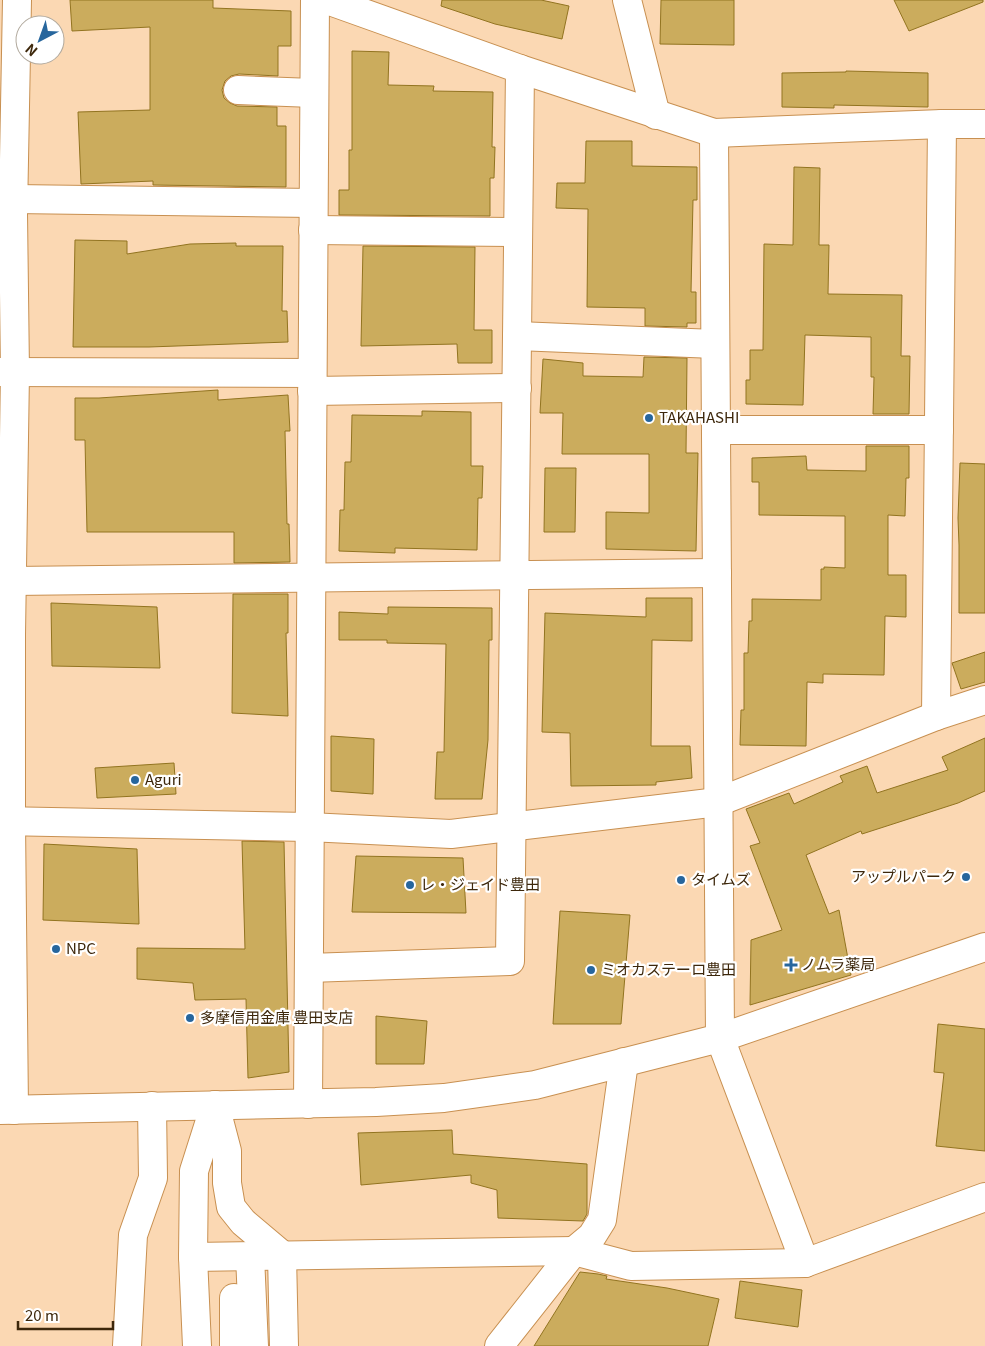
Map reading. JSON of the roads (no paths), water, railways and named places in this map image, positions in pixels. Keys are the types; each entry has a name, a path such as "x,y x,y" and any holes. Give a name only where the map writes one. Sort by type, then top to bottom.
{"street":[{"path":"308,1104 315,0"},
{"path":"327,0 520,69 714,133 985,124"},
{"path":"627,0 656,115"},
{"path":"11,4 14,200 8,372 12,581 6,634 7,1110 308,1104 444,1098 535,1085 720,1038 985,947"},
{"path":"309,968 510,961 520,69"},
{"path":"238,90 313,92"},
{"path":"936,716 942,124"},
{"path":"714,133 720,1038 805,1263"},
{"path":"14,200 313,203"},
{"path":"313,230 518,232"},
{"path":"517,336 715,344"},
{"path":"8,372 516,388"},
{"path":"716,430 939,430"},
{"path":"12,581 717,574"},
{"path":"5,821 309,827 451,834 718,802 936,716 985,700"},
{"path":"499,1346 574,1251 592,1236 602,1220 624,1062"},
{"path":"215,1105 227,1151 227,1183 232,1207 243,1222 282,1255 284,1346"},
{"path":"197,1346 193,1257 194,1170 215,1105"},
{"path":"127,1346 133,1235 153,1178 152,1106"},
{"path":"193,1257 574,1251 631,1266 805,1263 985,1197"},
{"path":"225,1346 238,1256"},
{"path":"234,1346 238,1256"},
{"path":"238,1256 244,1346"},
{"path":"238,1256 254,1346"}],"place":[{"name":"TAKAHASHI","path":"649,418"},
{"name":"Aguri","path":"135,780"},
{"name":"アップルパーク","path":"966,877"},
{"name":"タイムズ","path":"681,880"},
{"name":"レ・ジェイド豊田","path":"410,885"},
{"name":"NPC","path":"56,949"},
{"name":"ノムラ薬局","path":"791,965"},
{"name":"ミオカステーロ豊田","path":"591,970"},
{"name":"多摩信用金庫 豊田支店","path":"190,1018"}]}
